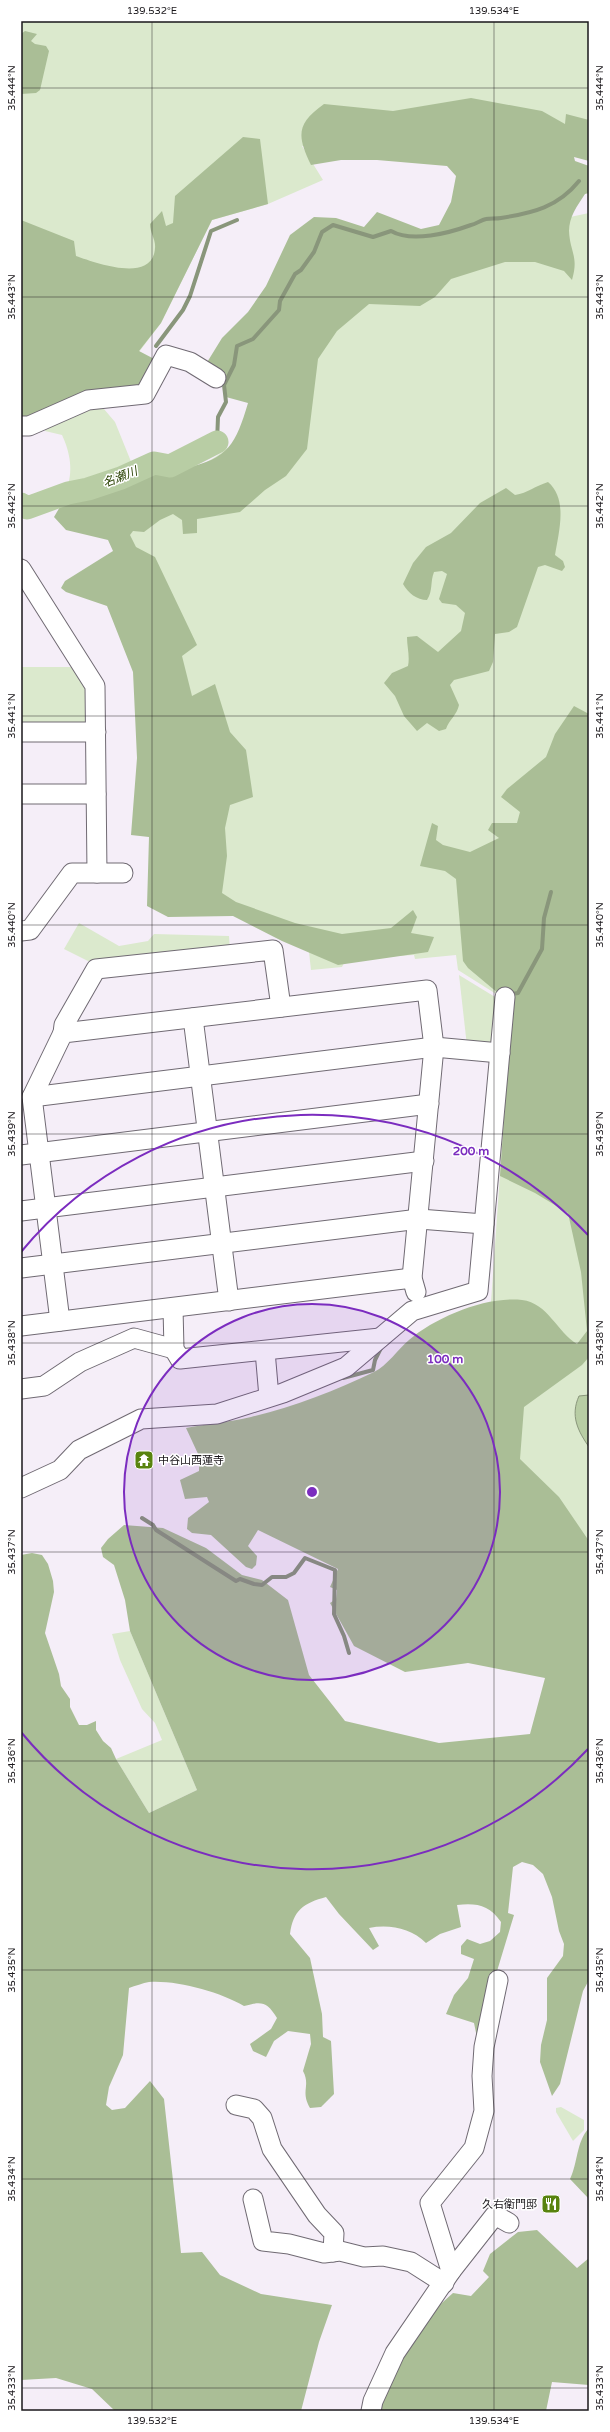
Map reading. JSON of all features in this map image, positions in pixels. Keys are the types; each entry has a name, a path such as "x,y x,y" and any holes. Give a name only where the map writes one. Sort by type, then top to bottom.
{"street":[{"path":"21,426 29,426 88,400 145,394 166,355 190,362 216,378"},
{"path":"22,578 95,686 96,873"},
{"path":"21,732 96,732"},
{"path":"21,794 96,794"},
{"path":"21,931 30,930 72,873 123,873"},
{"path":"60,1321 46,1207 30,1153 32,1097 63,1033 64,1025 96,969 273,950 281,1007"},
{"path":"21,1488 60,1470 79,1450 141,1419 218,1414 269,1397 346,1366 380,1338 416,1296 419,1219 434,1048 427,990 63,1033"},
{"path":"21,1326 229,1301 416,1296 478,1292 505,997"},
{"path":"193,1018 229,1301"},
{"path":"32,1097 200,1075 434,1048 500,1053"},
{"path":"30,1153 429,1104"},
{"path":"21,1211 424,1161"},
{"path":"21,1268 221,1242 419,1219 484,1224"},
{"path":"172,1308 174,1349 180,1359 380,1338"},
{"path":"21,1389 44,1386 80,1362 134,1338 174,1349"},
{"path":"265,1351 269,1397"},
{"path":"447,2277 430,2202 474,2148 484,2111 482,2076 484,2047 498,1980"},
{"path":"236,2105 254,2110 262,2118 272,2149 317,2216 330,2226 334,2233 333,2252"},
{"path":"253,2199 263,2241 289,2244 324,2253 340,2251 364,2257 383,2256 411,2262 447,2277"},
{"path":"372,2411 373,2401 395,2353 447,2277 495,2215 509,2223"}],"shaded area":[{"path":"21,21 589,21 589,150 302,146 323,180 268,204 212,220 161,323 139,352 21,422"},
{"path":"25,31 37,34 31,41 35,44 46,46 49,51 40,90 36,93 21,94 21,34"},
{"path":"471,98 542,111 565,124 566,114 589,120 589,161 574,157 575,161 589,166 589,193 585,194 576,207 569,226 575,266 572,280 564,271 535,262 505,262 451,279 435,297 420,306 369,304 337,331 318,359 307,449 286,476 265,490 240,512 197,519 197,533 183,534 182,520 173,514 160,520 144,532 133,531 130,535 136,547 155,557 197,645 182,656 192,696 215,684 230,732 246,750 253,797 230,805 225,828 227,856 222,893 236,902 295,923 342,934 391,928 413,910 417,917 411,933 434,937 428,952 338,965 282,941 233,916 168,917 147,906 149,837 131,835 137,758 133,672 107,606 66,592 61,588 65,581 113,551 108,540 66,530 54,517 61,505 143,474 159,470 182,469 212,460 228,447 239,429 248,403 226,397 220,377 206,364 222,338 248,312 266,286 290,235 314,217 336,218 364,227 377,212 421,229 439,225 451,202 456,176 447,166 377,160 341,160 311,165 303,146 302,138 304,124 308,118 324,104 393,111"},
{"path":"243,137 260,139 268,204 212,220 161,323 139,351 158,361 141,392 21,419 21,220 74,241 76,256 96,263 122,268 134,268 145,265 152,259 155,248 155,242 150,224 162,211 166,226 173,223 175,196"},
{"path":"589,213 589,1673 457,1390 491,1302 512,1004 458,970 456,955 415,959 414,955 346,959 342,967 311,970 308,943 231,909 162,908 130,595 124,497 185,473 216,457 228,448 237,438 245,420 259,348 513,229"},
{"path":"98,402 115,422 132,464 105,478 66,490 70,476 70,462 67,448 62,435 45,431 44,426"},
{"path":"548,482 558,497 560,506 560,526 555,555 563,561 565,567 562,571 545,565 538,567 517,627 509,632 495,634 493,662 489,671 454,680 450,685 459,705 457,712 446,729 439,731 427,723 417,731 404,716 395,696 384,683 392,673 408,666 409,659 407,637 417,636 438,652 461,631 465,613 456,605 442,603 439,599 447,574 442,571 434,572 429,597 427,600 420,599 410,593 403,584 413,563 426,547 451,533 480,503 506,488 515,495 524,493"},
{"path":"21,667 73,667 86,689 89,722 83,727 21,727"},
{"path":"574,706 589,714 589,1357 582,1365 524,1407 520,1459 559,1497 589,1541 589,1980 583,1991 560,2084 552,2096 540,2062 541,2045 547,2020 547,1978 563,1956 564,1944 559,1931 552,1897 543,1874 533,1865 522,1862 513,1867 508,1913 514,1915 494,1981 479,2047 474,2023 446,2014 454,1995 468,1978 474,1959 461,1954 461,1946 467,1939 480,1944 490,1941 500,1932 501,1922 492,1912 482,1906 477,1905 457,1905 461,1927 440,1934 426,1943 414,1934 399,1928 369,1928 379,1946 373,1950 339,1914 326,1897 312,1902 297,1913 290,1934 310,1958 322,2014 323,2037 331,2041 334,2094 321,2107 310,2108 306,2097 306,2081 303,2071 311,2044 310,2034 288,2031 274,2041 266,2057 253,2051 250,2044 271,2029 277,2018 264,2004 260,2003 244,2006 211,1992 172,1983 149,1982 129,1988 123,2055 109,2087 106,2105 112,2110 125,2108 150,2081 164,2099 181,2253 202,2252 220,2275 261,2294 332,2305 319,2342 301,2411 115,2411 92,2389 56,2378 21,2380 21,1555 32,1553 42,1555 48,1564 53,1581 54,1592 45,1633 59,1674 61,1686 70,1699 70,1707 79,1725 87,1725 96,1721 96,1730 103,1741 111,1748 116,1759 149,1813 197,1790 130,1631 125,1600 114,1565 103,1557 101,1548 108,1539 124,1525 163,1528 206,1548 242,1575 262,1580 288,1600 309,1675 345,1721 439,1743 530,1734 545,1678 468,1663 405,1672 354,1646 330,1603 336,1599 337,1590 330,1587 338,1569 258,1530 248,1546 257,1556 256,1565 252,1569 246,1567 211,1535 192,1533 187,1529 188,1518 209,1502 207,1497 185,1499 180,1480 199,1471 199,1456 186,1428 267,1413 314,1398 344,1386 379,1369 388,1362 409,1340 433,1323 462,1310 493,1301 522,1300 539,1306 570,1339 577,1344 587,1331 581,1272 568,1213 535,1193 500,1176 507,1074 505,999 468,968 463,961 456,879 445,871 420,866 432,823 438,826 436,840 443,845 470,852 499,838 488,830 492,823 517,823 520,812 501,797 507,789 546,757 555,734"},
{"path":"79,923 119,946 148,941 154,934 229,936 230,951 96,965 64,949"},
{"path":"459,975 500,1000 496,1047 467,1046"},
{"path":"589,1395 589,1447 576,1423 575,1410 579,1396"},
{"path":"130,1631 197,1790 149,1813 116,1759 162,1740 155,1723 142,1709 120,1660 112,1634"},
{"path":"561,2107 584,2120 584,2130 573,2141 556,2112 556,2108"},
{"path":"589,2128 589,2199 570,2179 573,2173 579,2146"},
{"path":"537,2230 577,2268 589,2258 589,2385 552,2382 546,2411 378,2411 401,2355 434,2310 453,2293 471,2296 489,2277 483,2271 490,2254 518,2232"}],"waterway":[{"path":"217,442 218,417 226,402 224,385 234,365 237,346 253,339 279,310 280,301 295,274 301,270 314,252 322,232 333,225 373,237 391,231 400,235 409,236 431,236 442,234 482,220 513,216 534,211 554,203 571,190 579,181"},
{"path":"156,346 183,310 190,296 211,231 237,220"},
{"name":"名瀬川","path":"21,504 27,508 68,493 88,489 121,478 154,463 170,466 217,442"},
{"path":"511,998 512,994 518,993 542,949 544,918 551,892"},
{"path":"343,1378 373,1370 375,1360 381,1348"},
{"path":"142,1518 153,1525 156,1530 236,1581 240,1579 262,1585 272,1577 286,1577 294,1573 305,1558 335,1570 334,1614 344,1636 349,1653"}],"place":[{"name":"中谷山西蓮寺","path":"144,1460"},
{"name":"久右衛門邸","path":"551,2204"}]}
